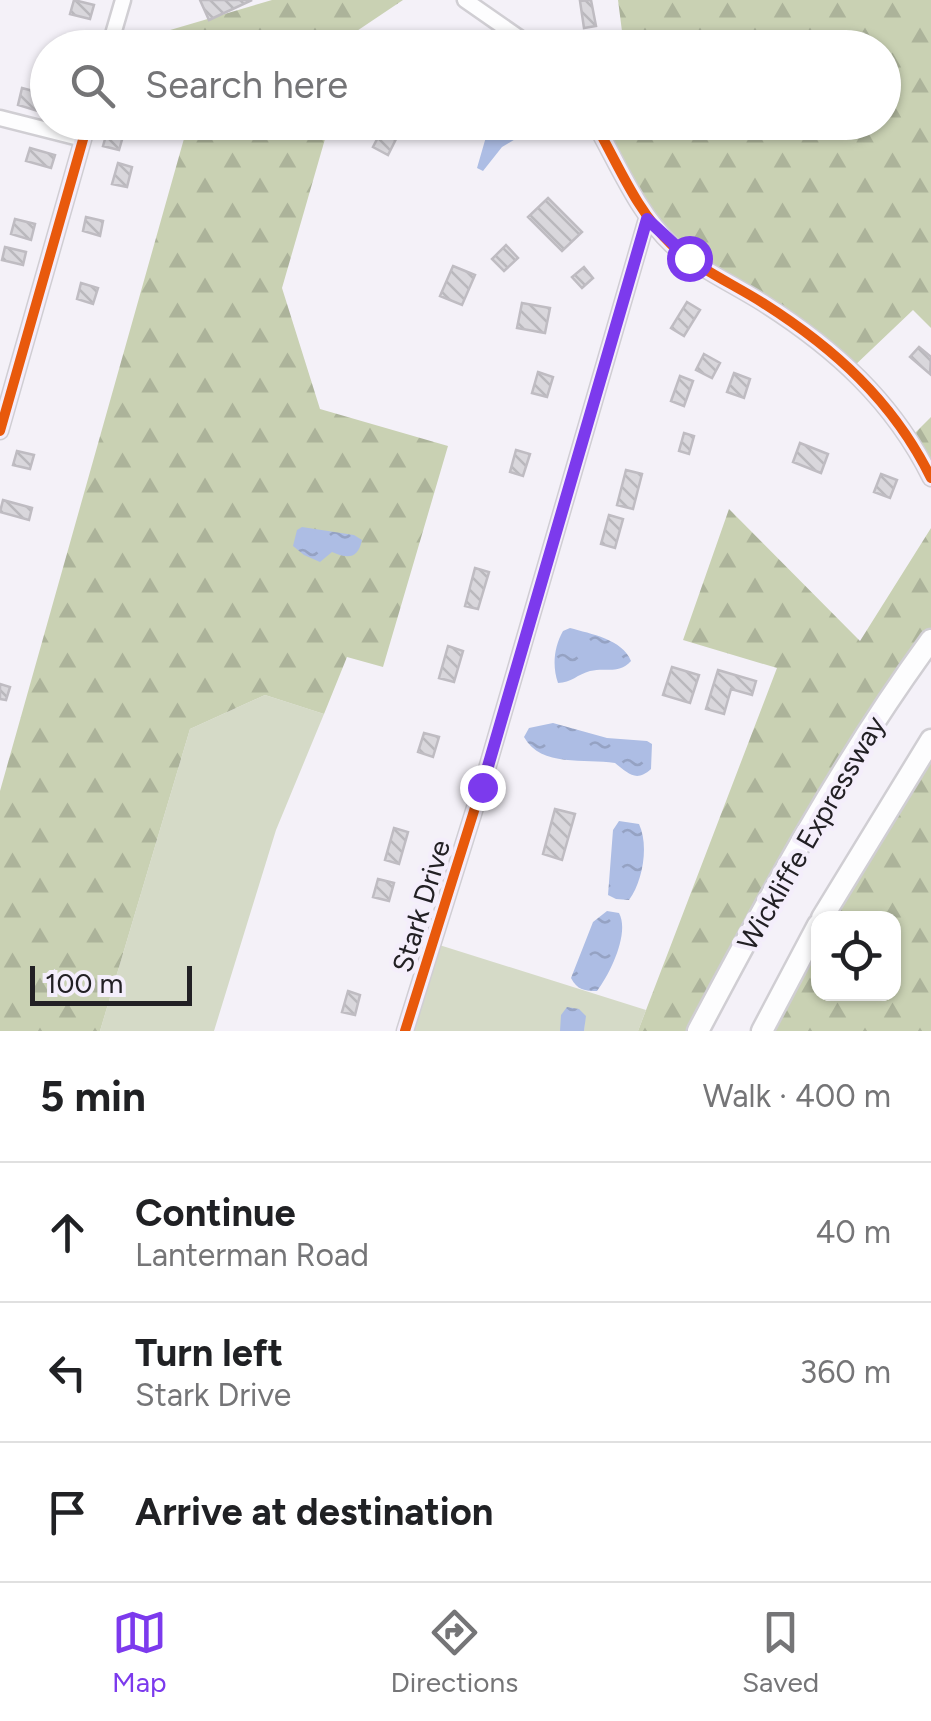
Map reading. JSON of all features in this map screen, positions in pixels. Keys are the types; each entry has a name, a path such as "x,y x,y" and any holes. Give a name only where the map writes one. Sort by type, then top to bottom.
{"highway":[{"name":"Wickliffe Expressway","path":"698,1031 783,871 880,713 931,640"},
{"name":"Wickliffe Expressway","path":"827,911 931,740"},
{"name":"Wickliffe Expressway","path":"762,1031 811,939"}],"street":[{"path":"115,30 123,0"},
{"path":"465,0 508,30"},
{"path":"0,118 30,125"},
{"path":"0,431 82,140"},
{"path":"604,140 647,219 689,258 765,304 839,357 894,416 931,478"},
{"name":"Stark Drive","path":"405,1031 484,779 647,219"}],"green space":[{"path":"272,0 403,0 358,30 170,30"},
{"path":"618,0 931,0 931,328 913,310 851,369 673,245 605,140 901,140 901,30 622,30"},
{"path":"184,140 325,140 282,288 320,409 448,446 383,667 347,657 324,714 265,695 190,729 100,1031 0,1031 0,791"},
{"path":"931,417 931,478 909,439"},
{"path":"729,509 860,641 931,528 931,640 698,1031 638,1031 777,668 683,640"},
{"path":"265,695 324,714 276,830 214,1031 100,1031 190,729"},
{"path":"931,741 931,1031 762,1031 811,938 811,1001 901,1001 901,911 826,911"},
{"path":"433,943 646,1010 638,1031 584,1031 585,1016 560,1031 405,1031"}],"water":[{"path":"485,140 514,140 502,147 483,171 477,168"},
{"path":"302,527 354,535 362,540 355,554 332,552 320,562 293,546 297,530"},
{"path":"570,628 613,642 631,661 622,668 590,671 558,683 556,650 563,631"},
{"path":"553,723 607,738 647,741 652,744 651,769 636,776 615,763 565,760 541,753 524,737 529,728"},
{"path":"619,821 639,824 644,842 641,873 629,900 608,895 613,830"},
{"path":"607,911 619,913 620,942 613,964 597,991 585,990 571,978 593,922"},
{"path":"567,1007 579,1009 586,1016 584,1031 560,1031 561,1015"}],"building":[{"path":"74,0 94,5 90,19 70,14"},
{"path":"200,0 252,0 209,20"},
{"path":"591,0 596,26 584,28 580,1"},
{"path":"22,88 30,90 30,109 18,105"},
{"path":"105,140 122,140 119,150 103,146"},
{"path":"377,140 396,140 388,155 373,147"},
{"path":"30,148 55,155 51,168 26,161"},
{"path":"118,163 132,167 127,187 112,184"},
{"path":"548,198 582,232 562,251 528,217"},
{"path":"86,217 103,221 100,236 83,231"},
{"path":"15,219 35,224 31,240 11,234"},
{"path":"506,245 518,258 504,271 492,259"},
{"path":"5,247 26,252 23,265 2,260"},
{"path":"453,266 475,275 462,305 440,296"},
{"path":"584,267 593,278 582,288 572,277"},
{"path":"81,283 98,288 93,304 77,299"},
{"path":"687,302 700,310 684,336 671,328"},
{"path":"522,303 550,308 545,333 517,328"},
{"path":"919,347 931,357 930,374 910,357"},
{"path":"704,354 720,363 712,378 696,370"},
{"path":"538,372 553,377 547,397 532,393"},
{"path":"734,373 750,379 744,398 727,392"},
{"path":"680,376 693,381 684,406 671,401"},
{"path":"684,433 694,436 689,454 679,451"},
{"path":"800,443 828,454 821,473 793,462"},
{"path":"516,450 530,454 523,476 510,472"},
{"path":"17,451 34,455 30,469 13,465"},
{"path":"626,470 642,474 633,509 617,505"},
{"path":"881,474 897,480 890,498 874,492"},
{"path":"3,500 32,508 29,520 0,512"},
{"path":"609,515 623,519 615,548 601,544"},
{"path":"475,568 489,572 478,609 465,606"},
{"path":"448,646 463,651 454,682 439,678"},
{"path":"672,667 699,675 690,703 663,695"},
{"path":"718,670 756,681 752,695 731,689 724,714 706,709"},
{"path":"0,684 10,687 6,700 0,699"},
{"path":"424,733 439,737 433,757 418,752"},
{"path":"555,809 575,814 562,860 543,854"},
{"path":"394,828 408,832 399,864 385,860"},
{"path":"378,879 394,883 389,901 373,897"},
{"path":"348,991 360,995 355,1015 342,1012"}],"cycle path":[{"path":"0,431 83,140"},
{"path":"604,140 638,203 672,245 789,320 837,358 899,424 931,478"},
{"path":"405,1031 484,779 647,219"}],"route":[{"path":"482,787 647,219 689,258"}]}
